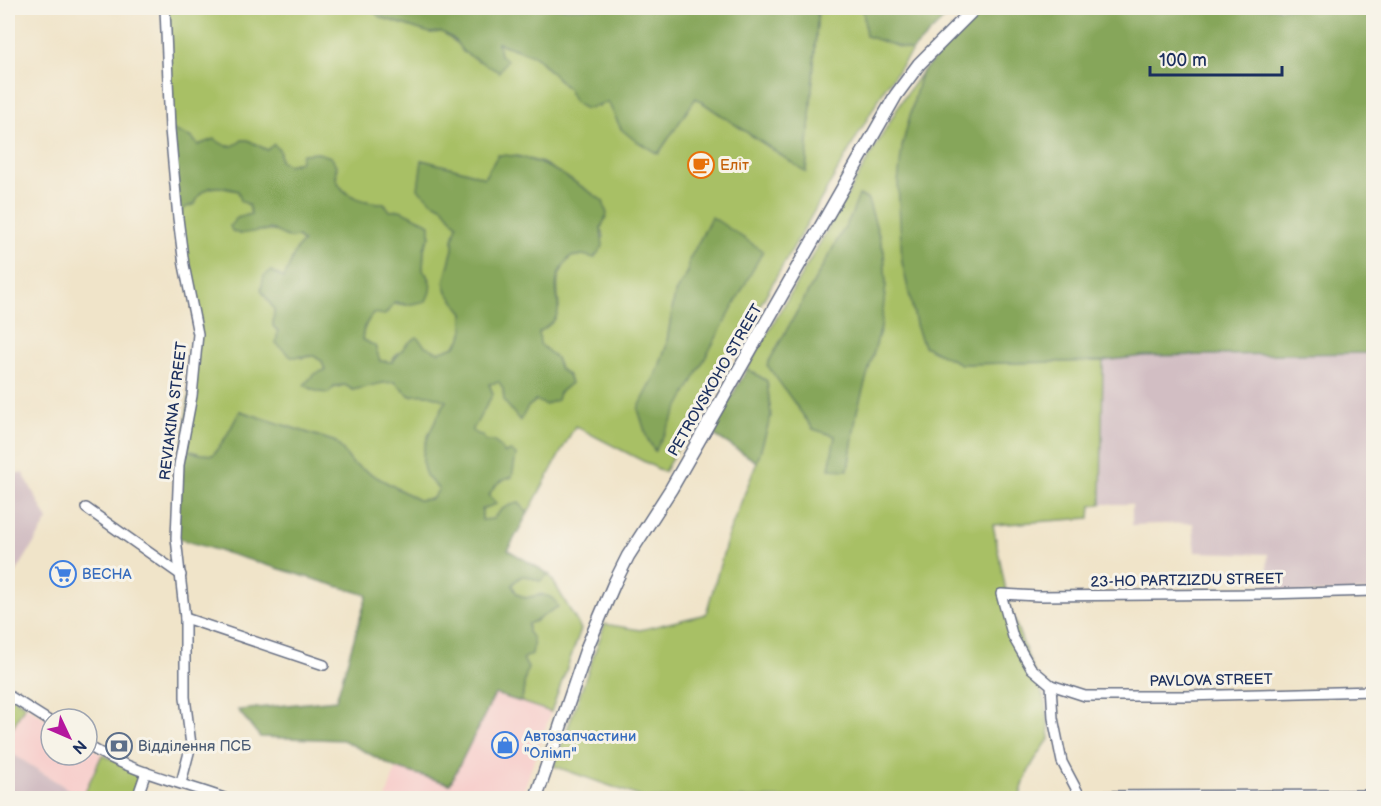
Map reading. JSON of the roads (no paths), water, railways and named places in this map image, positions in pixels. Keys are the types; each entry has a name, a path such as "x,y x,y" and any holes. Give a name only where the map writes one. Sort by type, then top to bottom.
{"main road":[{"name":"PETROVSKOHO STREET","path":"536,798 588,645 628,556 671,489 896,95 919,64 975,8"}],"street":[{"name":"REVIAKINA STREET","path":"165,8 170,129 178,218 184,266 198,334 192,396 178,465 176,538 185,618 185,697 191,745 181,783"},
{"path":"86,508 181,575"},
{"name":"23-HO PARTZIZDU STREET","path":"1051,685 1031,668 1013,637 1000,594 1050,596 1374,591"},
{"path":"185,618 324,665"},
{"path":"1051,685 1053,718 1062,762 1081,797 1374,795"},
{"name":"PAVLOVA STREET","path":"1051,685 1085,696 1374,691"},
{"path":"8,695 39,714"},
{"path":"99,753 146,772 224,798"},
{"path":"137,798 146,772"}],"place":[{"name":"Еліт","path":"701,165"},
{"name":"ВЕСНА","path":"63,574"},
{"name":"Автозапчастини \"Олімп\"","path":"505,745"},
{"name":"Відділення ПСБ","path":"119,746"}]}
